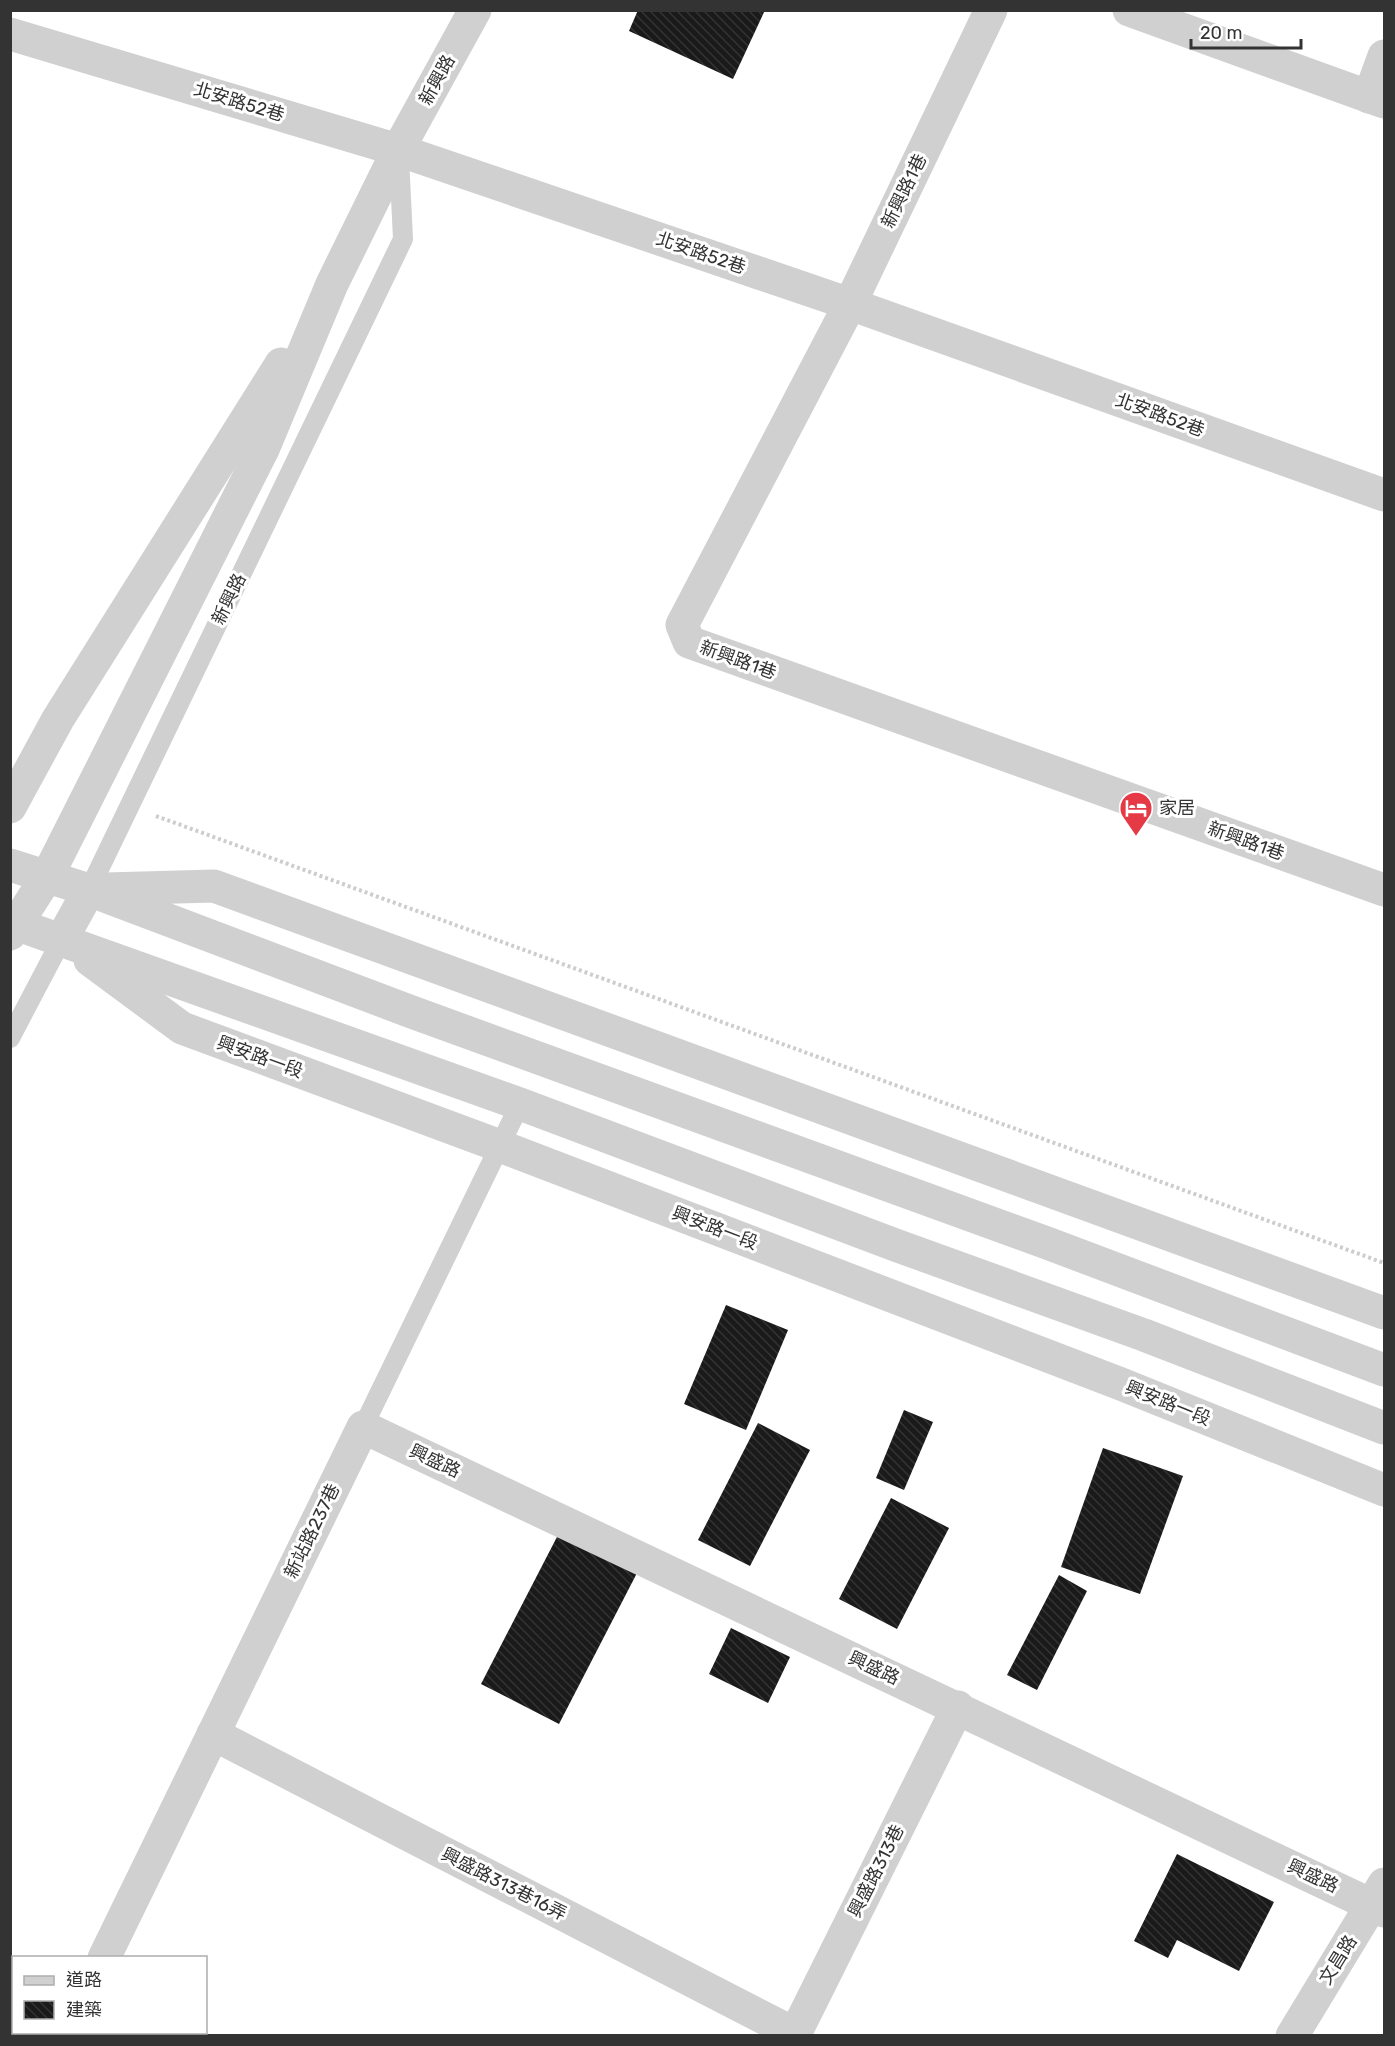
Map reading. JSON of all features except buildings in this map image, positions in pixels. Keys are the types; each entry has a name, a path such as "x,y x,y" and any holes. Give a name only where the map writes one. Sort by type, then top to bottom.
{"street":[{"name":"新興路","path":"12,926 48,875 264,447 332,284 398,150 475,10"},
{"name":"新興路1巷","path":"991,10 850,304 682,625 689,642 1384,890"},
{"path":"1129,10 1377,99 1384,56"},
{"name":"北安路52巷","path":"10,34 398,150 850,304 1384,495"},
{"name":"新興路","path":"10,807 58,719 332,284"},
{"path":"10,865 48,875 89,890 409,1011 1036,1239 1384,1370"},
{"path":"89,890 214,886 1384,1313"},
{"name":"新興路","path":"62,939 89,890"},
{"name":"興安路一段","path":"12,926 62,939 520,1104 898,1246 1144,1335 1384,1428"},
{"name":"興安路一段","path":"62,939 182,1028 500,1146 1121,1384 1384,1490"},
{"name":"興盛路","path":"363,1427 958,1707 1380,1900"},
{"name":"新站路237巷","path":"105,1956 363,1427"},
{"name":"興盛路313巷","path":"794,2035 958,1707"},
{"name":"興盛路313巷16弄","path":"213,1734 794,2035"},
{"name":"文昌路","path":"1292,2036 1380,1900"}],"lane":[{"name":"新興路","path":"89,890 403,239 398,150"},
{"name":"新興路","path":"10,1038 62,939"},
{"name":"新站路237巷","path":"363,1427 520,1104"}],"path":[{"path":"129,806 1384,1263"}],"place":[{"name":"家居","path":"1136,837"}]}
